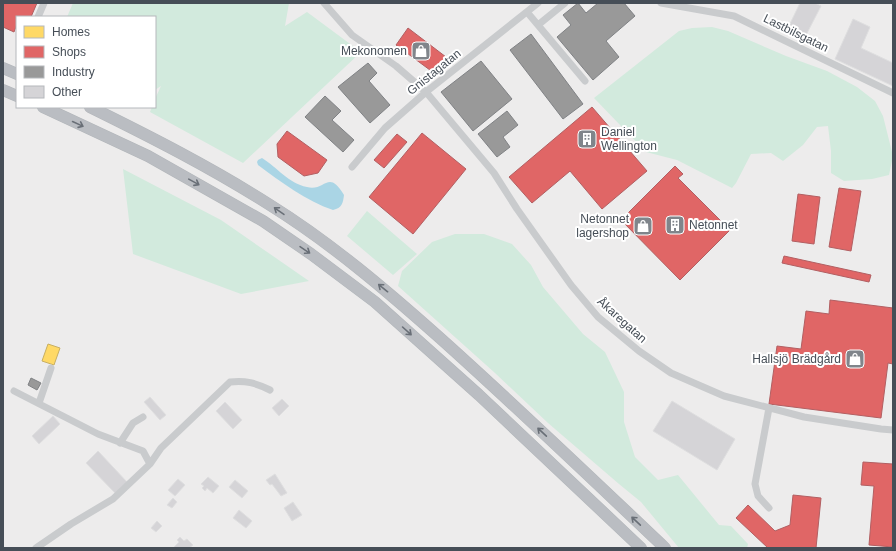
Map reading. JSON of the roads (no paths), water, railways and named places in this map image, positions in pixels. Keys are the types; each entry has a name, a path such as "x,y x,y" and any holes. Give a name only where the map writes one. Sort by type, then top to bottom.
{"highway":[{"path":"3,68 16,74"},
{"path":"3,90 16,96"},
{"path":"45,108 148,156 263,221 311,254 375,302 467,384 641,548"},
{"path":"92,108 157,140 264,201 325,243 386,290 489,382 665,548"}],"street":[{"path":"38,16 44,3"},
{"name":"Åkaregatan","path":"324,3 352,35 396,66 426,92 494,174 571,285 598,317 639,351 671,373 724,396 812,418 893,430"},
{"name":"Gnistagatan","path":"352,167 385,128 426,92 538,3"},
{"path":"538,25 566,3"},
{"name":"Lastbilsgatan","path":"661,3 734,16 893,93"},
{"path":"527,12 585,81"},
{"path":"39,403 51,368"},
{"path":"36,548 71,524 113,499 150,464 161,448 230,382 240,381 252,383 270,390"},
{"path":"14,390 98,434 143,451 150,464"},
{"path":"769,408 755,484 758,496 769,508"},
{"path":"120,443 133,423 143,417"}],"water":[{"path":"262,158 289,179 300,185 313,188 330,182 334,183 339,187 344,195 342,205 333,210 313,202 258,165 258,160"}],"place":[{"name":"Mekonomen","path":"421,51"},
{"name":"Daniel Wellington","path":"587,139"},
{"name":"Netonnet","path":"675,225"},
{"name":"Netonnet lagershop","path":"643,226"},
{"name":"Hallsjö Brädgård","path":"855,359"}]}
